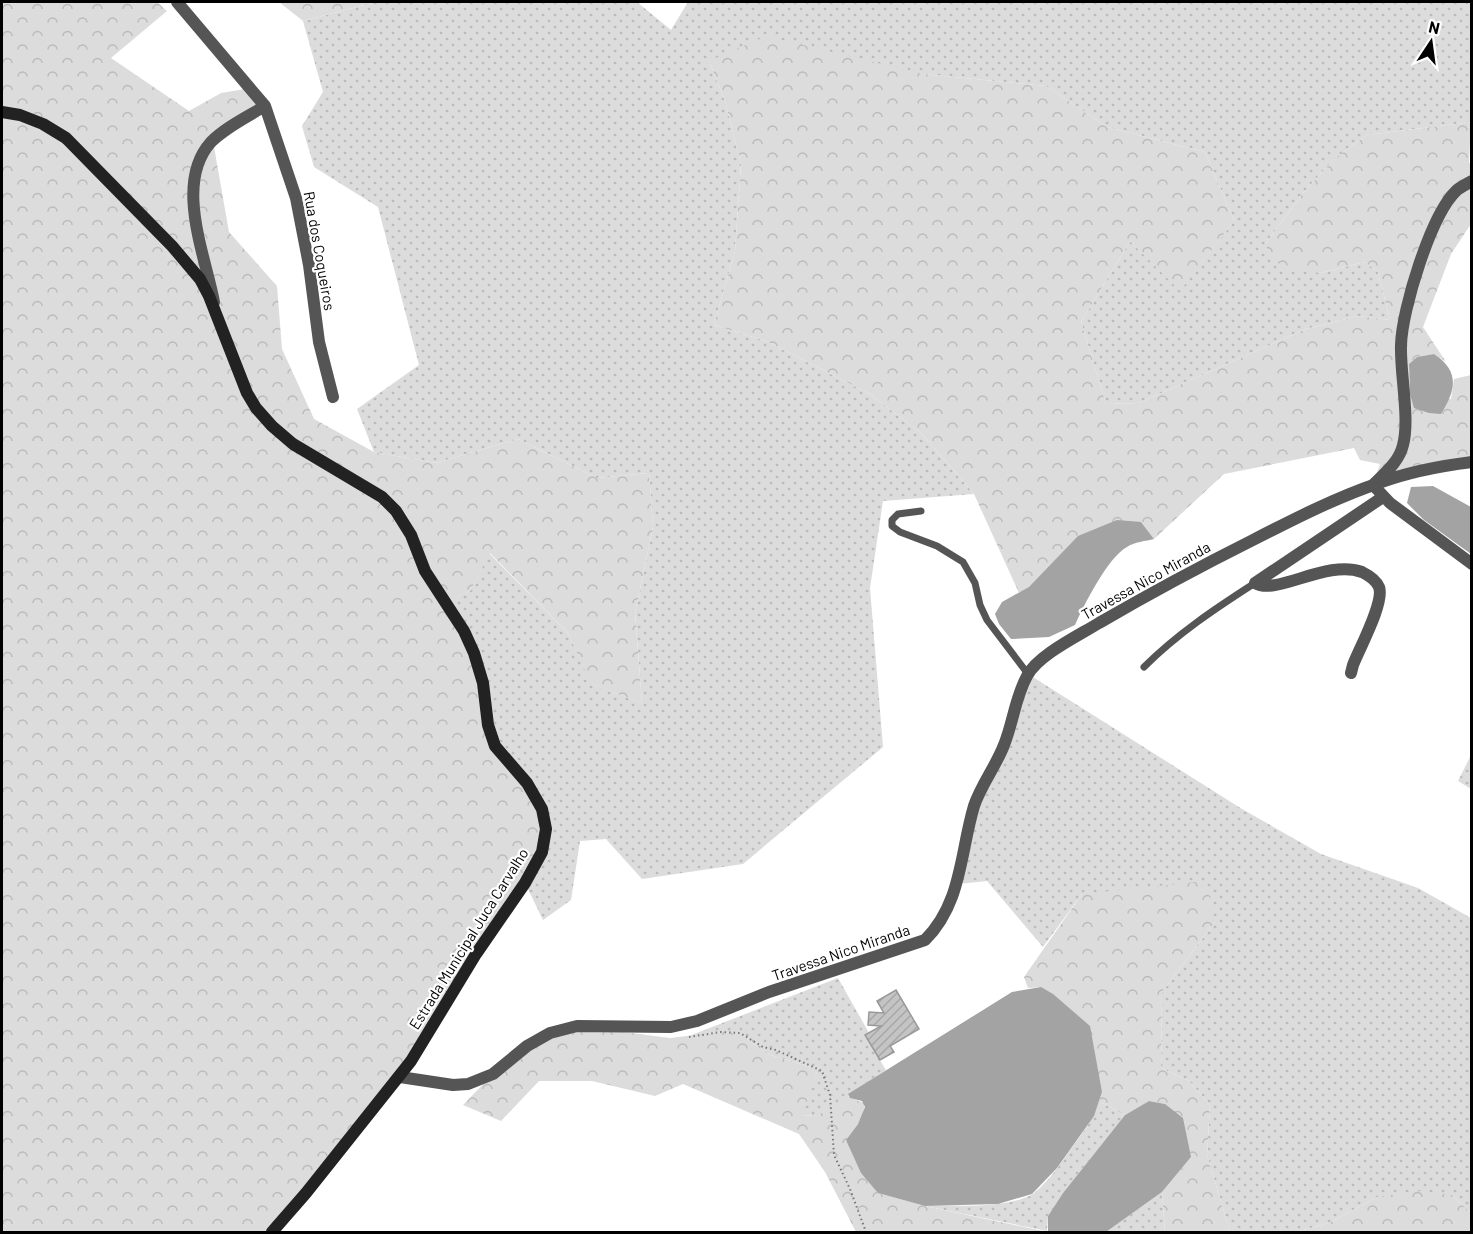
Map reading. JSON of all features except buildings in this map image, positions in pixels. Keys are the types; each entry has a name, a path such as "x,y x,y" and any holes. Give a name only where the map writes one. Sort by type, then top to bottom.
{"street":[{"name":"Rua dos Coqueiros","path":"177,2 265,106 296,198 309,265 319,342 333,397"},
{"path":"216,312 193,206 192,187 195,171 203,153 213,140 265,106"},
{"name":"Estrada Municipal Juca Carvalho","path":"2,112 20,115 43,124 66,138 172,246 200,279 216,312 247,393 256,408 272,426 293,444 365,485 396,511 411,535 424,571 464,631 474,653 483,683 488,726 495,746 527,783 542,809 546,829 542,852 525,883 476,954 400,1077 272,1233"},
{"path":"1472,181 1456,190 1444,207 1427,242 1404,316 1401,343 1405,430 1403,446 1398,459 1373,485 1383,497 1453,552 1472,564"},
{"name":"Travessa Nico Miranda","path":"400,1077 453,1085 468,1084 493,1074 527,1046 550,1034 577,1026 671,1027 697,1021 769,993 925,940 950,906 958,884 968,826 975,803 1004,745 1028,674 1042,660 1172,581 1291,520 1373,485 1439,467 1472,462"},
{"path":"1351,673 1379,602 1379,587 1374,579 1352,569 1340,569 1318,572 1270,587 1262,587 1255,583 1383,497"}],"lane":[{"path":"921,511 898,514 892,520 892,526 900,532 937,546 963,561 975,583 980,605 987,620 1028,674"},
{"path":"1144,667 1161,649 1227,600 1255,583"}],"path":[{"path":"688,1037 721,1032 740,1033 763,1047 776,1050 822,1071 830,1095 834,1155 850,1189 866,1233"}],"green space":[{"path":"2,2 157,2 167,11 111,58 189,111 221,93 251,88 265,106 213,141 229,232 277,286 282,349 314,419 374,452 436,463 518,439 597,478 649,473 653,527 635,613 642,703 591,684 568,633 490,553 470,591 445,603 480,670 495,746 542,809 542,852 411,1061 270,1232 2,1232"},
{"path":"279,2 376,2 303,21"},
{"path":"376,2 637,2 671,30 688,2 1471,2 1471,122 1367,135 1334,159 1303,193 1266,243 1320,273 1365,262 1378,272 1390,320 1358,316 1306,329 1139,403 1106,404 1081,322 1130,241 1180,290 1234,221 1205,152 1107,127 1046,86 923,74 709,61 725,101 741,164 735,251 714,325 766,341 870,394 922,434 974,494 883,501 870,588 883,747 743,864 642,879 606,839 580,841 571,900 543,920 525,883 495,746 444,603 470,591 489,553 568,633 592,684 642,703 635,613 653,527 649,473 597,478 518,439 436,463 374,452 357,409 419,365 378,207 314,167 302,126 323,92 303,21"},
{"path":"766,36 923,74 1046,86 1107,127 1205,152 1234,221 1180,291 1130,241 1081,322 1106,404 1139,403 1306,329 1358,316 1390,320 1378,272 1365,262 1320,273 1284,269 1268,253 1266,243 1303,193 1334,159 1367,135 1471,122 1469,163 1471,163 1471,224 1451,254 1423,327 1446,362 1434,354 1417,357 1409,364 1410,394 1451,399 1454,379 1471,375 1471,462 1373,485 1380,464 1360,460 1354,448 1224,474 1154,539 1141,522 1019,593 974,494 922,434 870,394 766,341 714,325 735,251 741,164 725,101 709,61"},
{"path":"1028,674 1242,809 1321,854 1418,888 1471,918 1471,1213 1452,1195 1377,1197 1329,1223 1296,1232 1230,1232 1207,1155 1210,1105 1189,1081 1161,1068 1162,992 1215,922 1082,894 1043,947 987,881 958,884 968,827"},
{"path":"1471,755 1472,789 1458,781"},
{"path":"1206,881 1215,922 1162,992 1161,1068 1189,1081 1210,1105 1207,1155 1230,1232 1165,1232 1162,1192 1191,1157 1165,1104 1149,1101 1125,1115 1099,1101 1102,1091 1041,987 1028,988 1024,977 1082,894"},
{"path":"838,978 869,1033 865,1036 886,1070 818,1115 801,1116 818,1069 767,1054 740,1033 721,1032 689,1036"},
{"path":"577,1026 670,1038 721,1032 740,1033 767,1054 818,1069 802,1116 818,1115 848,1094 849,1097 864,1103 861,1118 846,1140 878,1193 925,1206 1048,1232 856,1232 825,1172 799,1134 683,1084 655,1096 592,1081 539,1081 501,1121 463,1105 493,1074 527,1046"},
{"path":"1099,1101 1125,1115 1063,1193 1048,1216 1047,1231 925,1206 994,1204 1031,1195 1046,1182 1061,1163 1090,1122"},
{"path":"1417,1191 1452,1195 1471,1213 1471,1232 1296,1232 1329,1223 1377,1197"},
{"path":"1162,1192 1165,1232 1106,1232"}],"shaded area":[{"path":"1434,354 1448,367 1453,381 1450,397 1441,414 1414,408 1410,394 1409,364 1417,357"},
{"path":"1433,486 1471,507 1471,554 1424,520 1407,503 1411,487"},
{"path":"1117,520 1141,522 1154,539 1130,545 1120,552 1097,582 1075,625 1049,637 1011,639 999,624 995,614 1002,602 1029,587 1078,536"},
{"path":"1041,987 1053,994 1090,1026 1102,1092 1094,1116 1057,1168 1032,1194 998,1204 925,1206 878,1193 861,1173 846,1140 858,1124 865,1107 862,1101 850,1098 848,1094 1012,992"},
{"path":"1149,1101 1165,1104 1183,1118 1191,1157 1162,1192 1106,1232 1048,1232 1048,1216 1063,1193 1125,1115"}]}
